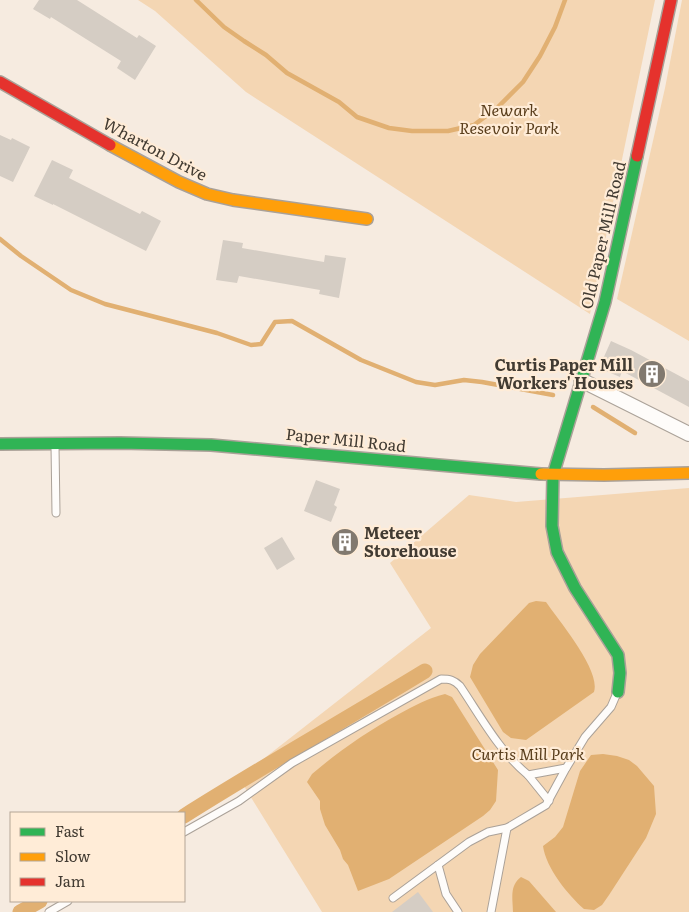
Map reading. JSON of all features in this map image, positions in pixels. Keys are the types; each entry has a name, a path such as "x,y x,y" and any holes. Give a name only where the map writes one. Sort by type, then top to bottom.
{"street":[{"name":"Old Paper Mill Road","path":"618,692 620,673 618,655 575,588 557,552 552,526 553,474 609,286 671,0"},
{"name":"Wharton Drive","path":"0,82 116,149 179,182 207,194 233,200 367,220"},
{"path":"581,380 689,434"},
{"name":"Paper Mill Road","path":"0,444 171,443 218,445 553,474 631,476 689,473"}],"lane":[{"path":"55,443 56,513"},
{"path":"185,831 239,801 292,763 441,679 450,678 460,686 499,746 515,765 528,775 549,801"},
{"path":"393,898 468,842 488,832 507,828 546,806 585,737 611,707 618,692"},
{"path":"528,775 566,768"},
{"path":"491,912 507,828"},
{"path":"438,865 446,894 458,912"},
{"path":"50,912 66,902"}],"green space":[{"name":"Newark Resevoir Park","path":"138,0 655,0 590,314 246,92 155,11"},
{"path":"682,0 689,0 689,341 617,299 665,88"},
{"name":"Curtis Mill Park","path":"689,488 689,912 322,912 239,778 431,628 390,563 469,495 516,502"}],"shaded area":[{"path":"536,601 546,602 578,646 591,671 594,692 526,740 511,738 503,732 470,677 473,665 480,654 529,603"},
{"path":"445,694 452,697 498,770 496,801 483,816 389,879 358,891 348,865 325,825 320,809 320,801 307,782 312,774 365,734 416,705"},
{"path":"603,754 629,760 637,766 654,786 656,814 646,838 602,905 594,910 584,909 565,889 548,863 543,846 555,837 563,827 580,771 591,755"},
{"path":"521,877 529,881 556,912 513,912 513,889"}],"building":[{"path":"39,0 77,0 137,38 139,35 156,46 135,80 117,68 121,61 51,17 50,19 33,9"},
{"path":"0,135 11,140 12,138 30,147 13,182 0,176"},
{"path":"52,160 73,170 69,178 140,214 142,211 161,221 146,251 34,196"},
{"path":"223,240 243,243 242,248 324,262 325,255 346,258 339,298 319,294 320,290 239,276 237,283 216,280"},
{"path":"611,341 689,381 689,407 622,371 620,377 599,368"},
{"path":"316,480 340,489 334,505 337,507 331,522 304,511"},
{"name":"Meteer Storehouse","path":"349,531 356,545 340,553 333,540"},
{"path":"282,537 295,559 277,570 264,548"},
{"path":"418,892 433,912 392,912"}],"waterway":[{"path":"196,0 224,27 266,55 287,73 339,102 357,117 389,128 412,131 448,131 474,125 498,107 523,82 540,56 555,27 565,0"},
{"path":"0,239 21,256 71,290 105,304 217,333 251,345 261,344 275,322 292,321 361,360 416,382 435,385 464,380 553,395"},
{"path":"593,407 635,433"},
{"path":"185,815 425,671"},
{"path":"20,912 38,902"}],"traffic: fast":[{"path":"618,692 620,673 618,655 575,588 557,552 552,526 553,475 605,302 637,156"},
{"path":"0,444 120,443 211,445 541,474"}],"traffic: slow":[{"path":"110,145 179,182 207,194 233,200 367,219"},
{"path":"541,474 689,473"}],"traffic: jam":[{"path":"637,156 671,0"},
{"path":"0,82 110,145"}],"place":[{"name":"Curtis Paper Mill Workers' Houses","path":"652,374"},
{"name":"Meteer Storehouse","path":"345,542"}]}
